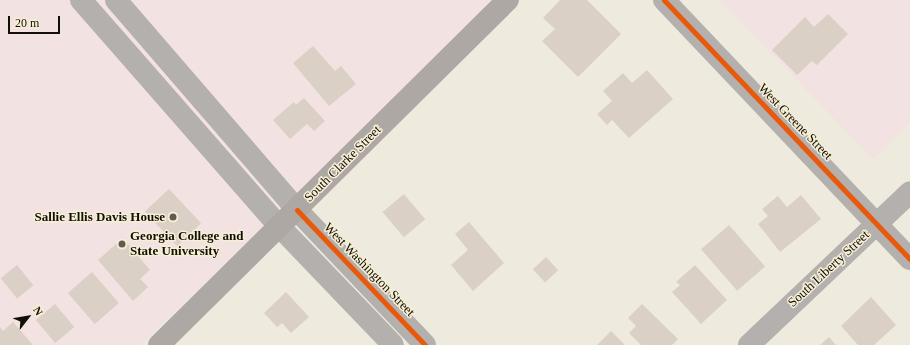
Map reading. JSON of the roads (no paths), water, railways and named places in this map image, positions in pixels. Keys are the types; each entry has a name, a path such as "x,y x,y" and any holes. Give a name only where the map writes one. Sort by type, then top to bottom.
{"main road":[{"name":"South Clarke Street","path":"160,345 508,0"}],"street":[{"path":"81,0 280,227 393,345"},
{"name":"West Washington Street","path":"116,0 297,210 425,345"},
{"name":"West Greene Street","path":"664,0 910,259"},
{"name":"South Liberty Street","path":"749,345 910,192"}],"place":[{"name":"Sallie Ellis Davis House","path":"173,217"},
{"name":"Georgia College and State University","path":"122,244"}]}
